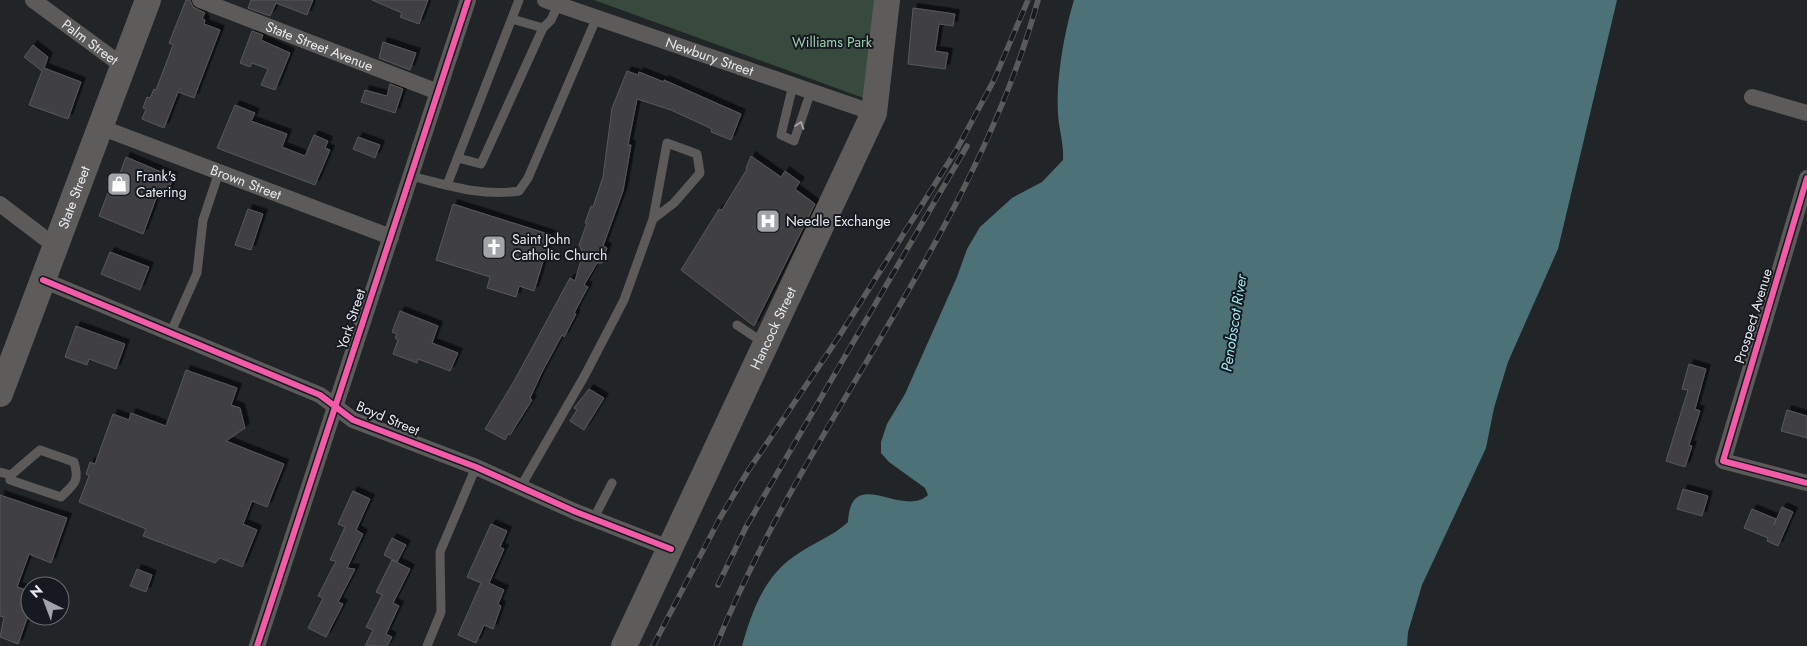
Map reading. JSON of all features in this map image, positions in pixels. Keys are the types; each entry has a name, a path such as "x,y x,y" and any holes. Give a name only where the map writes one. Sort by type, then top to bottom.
{"main road":[{"name":"State Street","path":"0,394 148,0"},
{"name":"Hancock Street","path":"624,646 874,113 887,0"}],"street":[{"name":"Palm Street","path":"33,0 123,66"},
{"name":"State Street Avenue","path":"200,0 438,92"},
{"name":"York Street","path":"257,646 468,0"},
{"name":"Newbury Street","path":"551,2 874,113"},
{"path":"1752,97 1807,113"},
{"name":"Brown Street","path":"100,127 391,237"},
{"name":"Prospect Avenue","path":"1807,178 1723,461 1807,483"},
{"path":"0,204 55,246"},
{"name":"Boyd Street","path":"42,280 320,395 353,420 476,467 520,488 671,549"}],"lane":[{"path":"447,185 519,0"},
{"path":"458,158 481,164 542,28 552,20 551,2"},
{"path":"411,176 476,192 500,194 518,191 528,178 596,18"},
{"path":"512,19 542,28"},
{"path":"792,85 780,135 794,141 811,91"},
{"path":"520,488 585,375 624,300 653,218 667,143 697,154 700,173 674,203 653,218"},
{"path":"170,334 197,273 204,220 219,172"},
{"path":"737,325 766,345"},
{"path":"40,450 74,462 78,474 76,481 61,497 10,480 11,475 40,450"},
{"path":"427,646 440,612 440,552 476,467"},
{"path":"0,472 11,475"},
{"path":"594,518 612,483"}],"green space":[{"name":"Williams Park","path":"594,0 880,0 869,100"}],"water":[{"name":"Penobscot River","path":"1074,0 1617,0 1558,249 1508,362 1494,408 1486,448 1422,585 1408,632 1407,646 742,646 755,607 775,573 796,555 848,522 851,505 858,497 868,494 905,501 917,501 928,495 925,488 889,462 881,453 881,442 887,424 905,394 957,277 967,249 980,227 1012,198 1042,182 1063,160 1058,114 1058,86 1064,42"}],"building":[{"path":"186,0 190,0 193,7 205,13 202,18 205,20 204,24 220,30 194,98 178,92 164,128 142,119 146,109 143,108 147,97 150,98 154,89 156,90 173,45 169,43"},
{"path":"251,0 313,0 307,15 276,3 270,16 248,8"},
{"path":"372,0 428,0 419,24 400,17 402,13"},
{"path":"913,8 955,14 953,26 939,24 935,51 948,53 945,69 908,64"},
{"path":"252,31 263,35 261,40 290,53 275,90 261,85 268,69 252,63 250,67 240,63"},
{"path":"383,42 416,53 410,70 379,58"},
{"path":"33,45 48,57 44,68 81,82 68,119 29,105 42,71 24,57"},
{"path":"627,71 638,75 639,72 664,82 664,80 741,114 731,140 711,132 712,129 671,110 637,99 628,145 631,145 623,191 603,246 607,248 602,263 597,263 584,285 588,287 574,313 576,314 542,372 530,398 532,400 505,440 485,429 513,383 570,278 575,281 583,253 579,245 591,206 593,207 603,177 612,108"},
{"path":"390,84 403,89 395,113 361,102 365,90 387,96"},
{"path":"235,105 255,113 251,121 287,134 282,147 305,156 314,135 328,141 325,148 330,150 315,185 217,148"},
{"path":"358,137 380,145 375,158 353,149"},
{"path":"751,156 781,177 785,171 800,182 795,189 815,204 754,326 681,270 719,209 722,210 747,169"},
{"path":"126,157 173,177 167,196 158,193 143,234 99,216 108,193 112,195"},
{"name":"Saint John Catholic Church","path":"453,204 551,235 534,291 519,286 516,297 487,288 490,277 436,260"},
{"path":"248,209 263,214 251,250 235,245"},
{"path":"110,252 149,267 140,290 101,274"},
{"path":"400,311 438,326 432,343 458,353 450,371 418,359 417,363 393,354 398,340 395,338 397,334 392,332"},
{"path":"76,326 125,344 116,369 89,359 87,365 65,357"},
{"path":"1689,364 1706,369 1695,409 1700,411 1689,445 1692,446 1685,467 1666,461 1688,390 1682,389"},
{"path":"186,370 237,388 231,405 240,408 245,428 226,441 284,464 267,507 252,501 243,524 257,530 242,567 220,558 215,563 143,536 146,529 79,502 89,476 86,474 90,462 95,464 113,414 129,420 131,413 166,426"},
{"path":"589,389 604,398 584,430 570,421 577,410 574,408"},
{"path":"1787,410 1807,416 1807,438 1781,431"},
{"path":"1683,489 1708,496 1702,516 1677,509"},
{"path":"353,491 370,499 356,530 363,534 347,568 355,569 338,602 343,604 326,637 308,628 323,598 318,596 336,561 330,560 345,527 338,524"},
{"path":"0,495 67,518 51,563 29,554 20,576 17,587 20,588 20,626 24,626 18,644 0,637 4,617 0,616"},
{"path":"1782,507 1793,512 1778,546 1767,541 1768,538 1744,528 1752,509 1776,519 1774,525"},
{"path":"491,524 507,531 500,547 504,549 489,583 504,590 498,604 501,606 493,629 484,625 476,643 458,635 481,583 467,577"},
{"path":"392,538 406,545 397,562 384,555"},
{"path":"392,560 410,569 393,603 399,606 386,634 392,637 387,646 365,646 373,630 366,627 382,595 376,592"},
{"path":"137,569 152,575 146,592 130,586"}],"railway":[{"path":"653,646 720,518 748,471 838,338 957,149 994,80 1028,0"},
{"path":"716,646 753,564 795,484 932,249 973,169 1009,86 1038,0"},
{"path":"718,585 746,527 967,146"}],"cycle path":[{"path":"257,646 468,0"},
{"path":"1807,178 1723,461 1807,483"},
{"path":"43,280 320,395 353,420 476,467 576,512 671,549"}],"place":[{"name":"Frank's Catering","path":"119,184"},
{"name":"Needle Exchange","path":"768,221"},
{"name":"Saint John Catholic Church","path":"494,247"}]}
